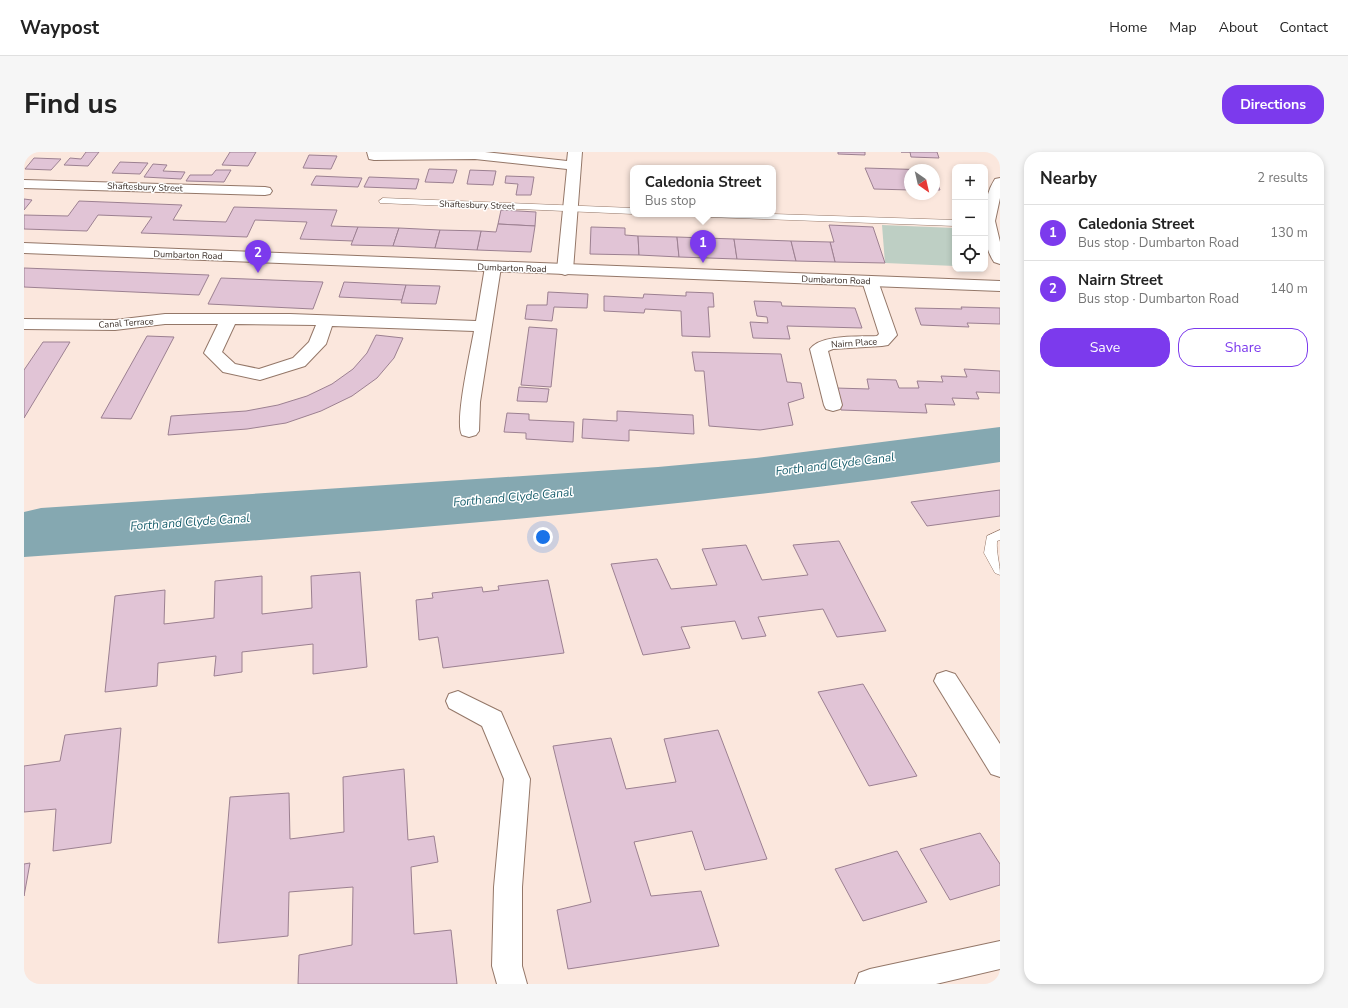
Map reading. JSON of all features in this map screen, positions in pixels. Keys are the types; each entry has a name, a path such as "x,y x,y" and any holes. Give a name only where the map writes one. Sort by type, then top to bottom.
{"street":[{"path":"374,152 374,156 475,155 574,159 565,270"},
{"path":"988,210 989,203 1000,182"},
{"name":"Shaftesbury Street","path":"24,184 265,191"},
{"path":"988,229 1000,259"},
{"name":"Dumbarton Road","path":"24,248 1000,286"},
{"path":"469,431 471,402 493,267"},
{"name":"Nairn Place","path":"833,405 819,349 828,344 882,341 888,335 870,281"},
{"name":"Canal Terrace","path":"24,324 114,325 165,320 326,320 484,326"},
{"path":"229,320 213,353 229,368 260,375 299,362 317,344 326,320"},
{"path":"946,681 1000,766"},
{"path":"458,700 492,720 517,779 508,887 508,966 512,984"},
{"path":"870,984 1000,955"}],"lane":[{"name":"Shaftesbury Street","path":"383,201 630,211"},
{"path":"776,216 952,223"},
{"path":"1000,534 991,539 990,553 1000,570"}],"green space":[{"path":"882,225 952,228 952,266 885,263"}],"water":[{"name":"Forth and Clyde Canal","path":"1000,427 1000,462 879,479 635,508 391,530 24,557 24,512 41,508 658,467 756,458"}],"building":[{"path":"86,152 99,152 88,166 64,165 70,158 81,159"},
{"path":"230,152 256,152 248,166 222,165"},
{"path":"838,152 865,152 865,155 838,154"},
{"path":"910,152 937,152 939,158 911,157"},
{"path":"309,155 337,156 331,169 303,168"},
{"path":"34,158 61,159 51,170 25,169"},
{"path":"120,162 148,163 140,174 112,173"},
{"path":"153,164 167,165 163,171 185,172 181,179 144,177"},
{"path":"865,168 904,169 904,190 874,189"},
{"path":"429,169 457,170 453,183 425,182"},
{"path":"216,170 231,170 224,182 186,181 190,175 212,175"},
{"path":"470,170 496,171 493,185 467,184"},
{"path":"316,176 362,178 358,187 311,185"},
{"path":"506,176 534,177 531,195 516,195 518,184 505,183"},
{"path":"369,177 419,179 416,189 364,187"},
{"path":"24,199 32,200 24,210"},
{"path":"79,201 182,205 173,220 226,222 234,207 337,210 331,226 358,227 353,241 300,239 307,222 255,220 247,237 141,233 152,217 98,215 87,231 24,229 24,215 68,216"},
{"path":"501,210 536,212 535,226 498,224"},
{"path":"498,224 535,226 531,252 477,250 481,231 496,232"},
{"path":"829,225 873,227 885,263 835,262 830,242 834,242"},
{"path":"358,227 399,228 393,246 351,245"},
{"path":"591,227 625,228 625,235 638,236 639,255 590,254"},
{"path":"399,228 440,230 435,248 393,246"},
{"path":"440,230 481,231 477,250 435,248"},
{"path":"638,236 677,237 679,257 639,255"},
{"path":"677,237 734,239 737,259 679,257"},
{"path":"734,239 791,241 796,261 737,259"},
{"path":"791,241 830,242 835,262 796,261"},
{"path":"24,268 209,275 199,295 24,287"},
{"path":"221,278 323,282 313,309 208,304"},
{"path":"344,282 406,285 402,300 339,297"},
{"path":"406,285 440,286 436,304 401,303"},
{"path":"548,292 588,294 587,308 554,307 552,321 525,319 527,305 547,305"},
{"path":"686,292 713,293 714,307 708,307 710,337 682,336 681,311 645,309 644,313 604,311 604,296 643,298 644,294 686,296"},
{"path":"754,301 781,302 782,306 855,308 862,328 787,326 790,339 753,338 750,322 768,323 767,317 757,316"},
{"path":"961,307 1000,308 1000,324 967,323 969,327 921,325 915,308 962,309"},
{"path":"529,327 557,329 551,387 521,385"},
{"path":"376,335 403,338 394,358 377,378 352,396 321,411 286,423 247,429 168,435 171,416 246,411 278,405 307,396 332,384 353,369 367,353"},
{"path":"147,336 174,337 131,419 101,418"},
{"path":"43,342 70,342 24,418 24,370"},
{"path":"692,352 781,354 787,382 801,383 804,398 788,403 793,425 760,430 709,426 704,371 695,371"},
{"path":"964,369 1000,371 1000,393 976,392 979,399 952,398 955,405 925,404 927,413 841,410 836,388 869,389 867,379 896,380 899,388 919,388 917,381 943,382 941,376 967,377"},
{"path":"519,387 549,389 547,402 517,401"},
{"path":"617,411 693,415 694,434 629,430 629,441 582,438 583,419 617,421"},
{"path":"507,413 529,414 529,420 574,422 573,442 526,439 526,433 504,432"},
{"path":"1000,490 1000,516 927,526 911,502"},
{"path":"839,541 886,631 837,637 823,609 758,617 766,636 742,639 735,621 681,627 690,648 643,655 611,564 657,559 671,589 717,585 702,549 746,545 762,580 808,575 793,545"},
{"path":"360,572 367,667 313,674 313,644 242,652 242,672 214,676 216,656 158,663 157,686 105,692 115,596 165,590 164,624 214,618 215,581 262,576 262,614 312,608 311,576"},
{"path":"548,580 564,653 443,668 438,637 419,640 416,600 433,598 432,593 482,587 483,592 499,590 498,586"},
{"path":"863,684 917,776 869,786 818,692"},
{"path":"121,728 111,843 53,851 56,809 24,812 24,766 60,761 65,735"},
{"path":"718,730 767,859 705,870 692,831 634,842 651,896 701,891 719,946 568,969 557,910 591,902 553,746 611,738 626,789 676,782 664,739"},
{"path":"404,769 408,840 434,836 438,862 411,867 414,934 451,930 457,984 298,984 299,955 352,945 353,887 289,892 288,936 218,943 230,797 289,793 290,839 344,832 343,777"},
{"path":"980,833 1000,864 1000,885 950,900 920,849"},
{"path":"897,851 927,902 863,921 835,869"},
{"path":"30,863 24,896 24,864"}],"place":[{"name":"Caledonia Street","path":"703,263"},
{"name":"Nairn Street","path":"258,273"}]}
